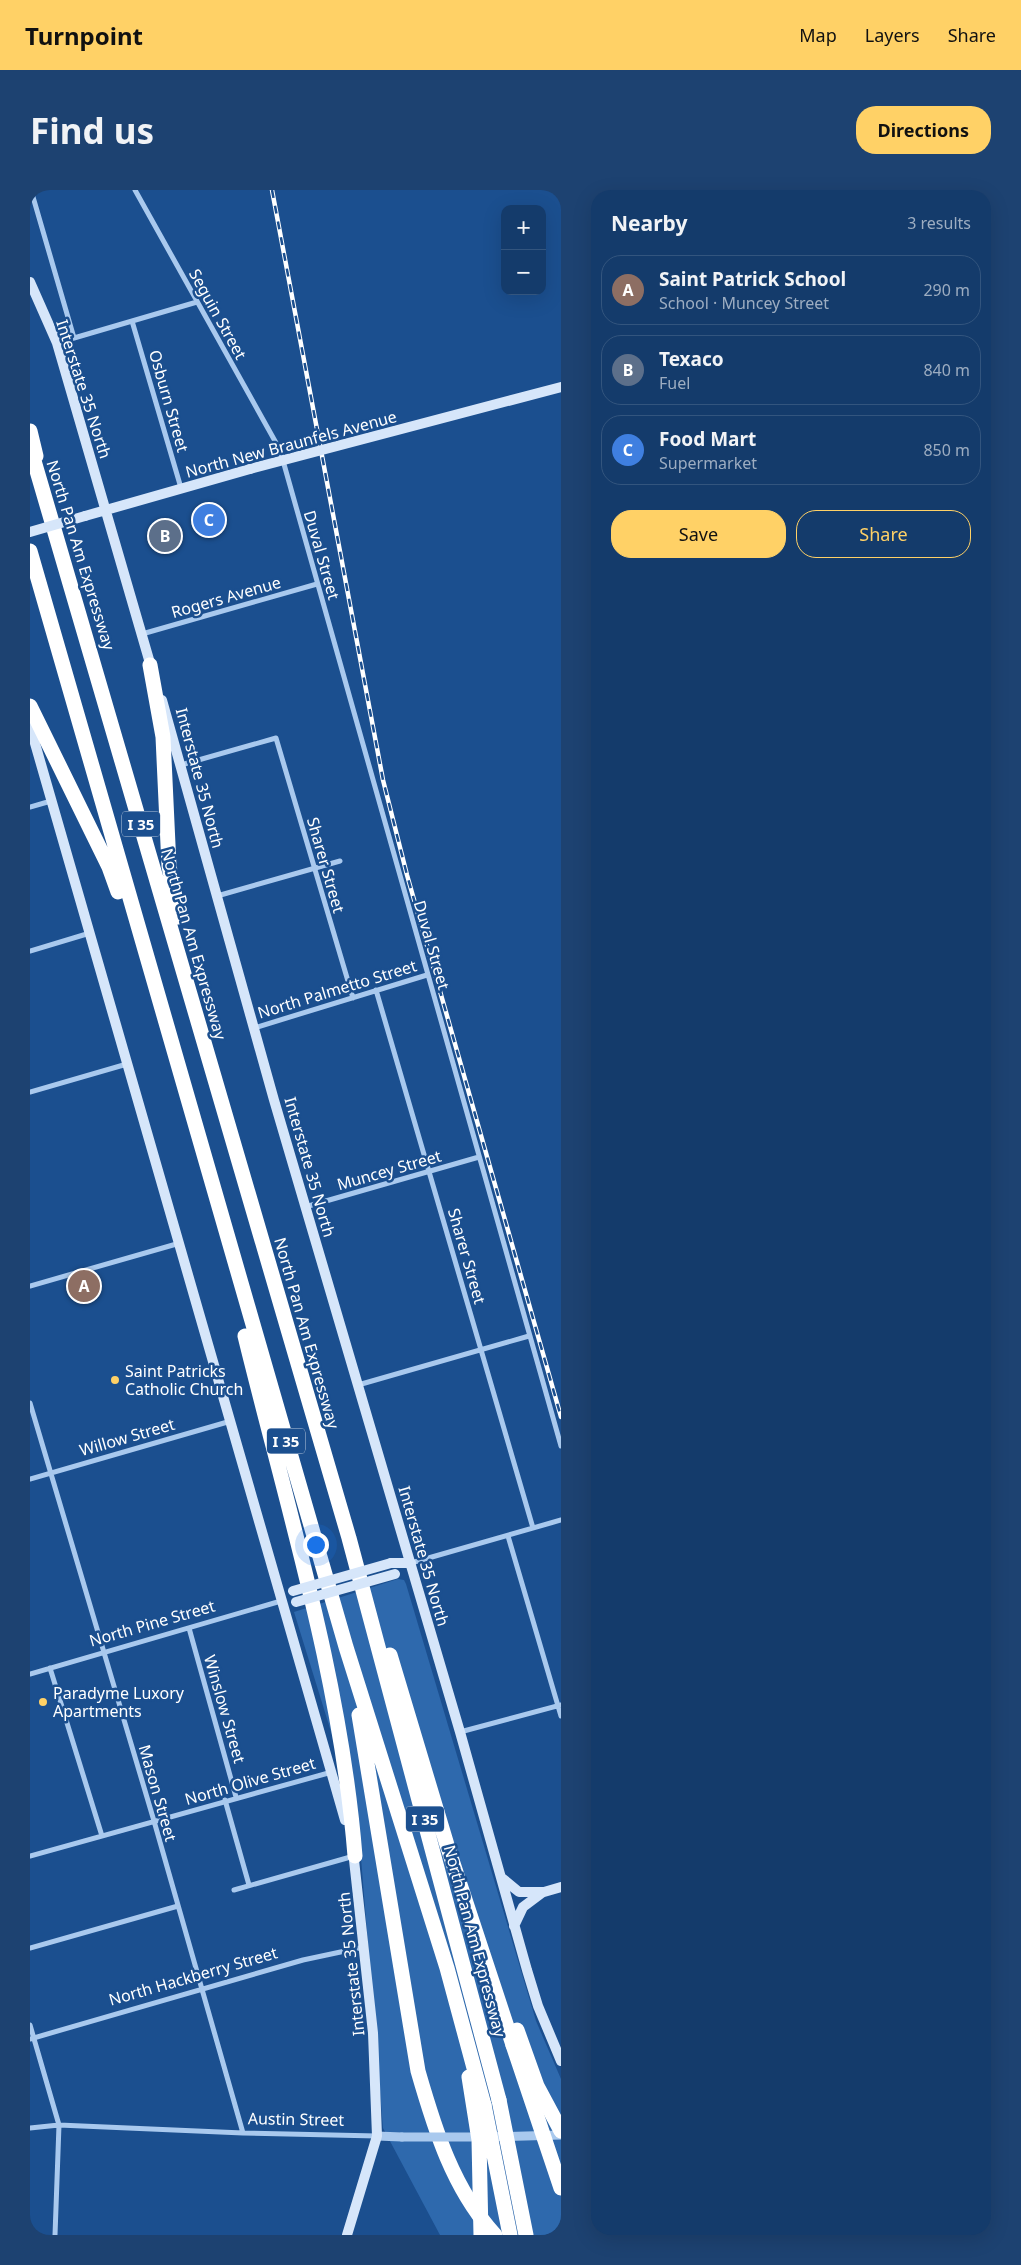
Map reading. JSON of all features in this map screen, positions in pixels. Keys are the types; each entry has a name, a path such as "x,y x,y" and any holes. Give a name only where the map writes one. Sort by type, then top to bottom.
{"highway":[{"path":"30,431 48,504"},
{"name":"North Pan Am Expressway","path":"30,447 349,1538 499,2100 526,2235"},
{"name":"North Pan Am Expressway","path":"30,551 346,1647 459,2011 484,2105 510,2235"},
{"path":"150,665 163,737 172,888 204,1004 234,1144"},
{"path":"30,706 115,881 195,1128"},
{"path":"226,1234 238,1305 321,1642 346,1781 355,1856"},
{"path":"349,1538 395,1670 447,1845 517,2044 561,2188"},
{"path":"346,1647 366,1753 418,2071 434,2125 455,2177 475,2210 495,2235"},
{"path":"435,1935 437,1959 469,2077 479,2140 481,2235"},
{"path":"517,2044 561,2133"}],"main road":[{"name":"Interstate 35 North","path":"30,282 58,343 150,665 181,765 305,1207 411,1563 514,1926 538,2006 561,2061"},
{"name":"North New Braunfels Avenue","path":"30,532 250,469 561,387"},
{"name":"Interstate 35 North","path":"30,726 232,1420 355,1856 365,1947 375,2072 377,2136 347,2235"},
{"name":"North Pine Street","path":"282,1601 293,1591 391,1563 411,1563"},
{"name":"North Pine Street","path":"282,1601 296,1602 395,1574 411,1563"},
{"path":"500,1875 519,1892 544,1892 561,1887"},
{"path":"514,1926 523,1907 544,1892"}],"street":[{"path":"31,190 74,338"},
{"name":"Seguin Street","path":"135,190 280,450"},
{"path":"58,343 198,302"},
{"name":"Osburn Street","path":"132,321 181,489"},
{"name":"Duval Street","path":"280,450 561,1446"},
{"name":"Rogers Avenue","path":"142,634 317,584"},
{"name":"Sharer Street","path":"181,765 276,738 353,998"},
{"path":"30,807 52,800"},
{"path":"217,897 340,861"},
{"path":"30,951 90,933"},
{"name":"North Palmetto Street","path":"254,1028 427,974"},
{"name":"Sharer Street","path":"376,990 533,1528"},
{"path":"30,1092 128,1064"},
{"name":"Muncey Street","path":"305,1207 479,1157"},
{"path":"30,1286 180,1242"},
{"path":"358,1385 529,1336"},
{"name":"Mason Street","path":"30,1403 154,1822 243,2134"},
{"name":"Willow Street","path":"30,1479 232,1420"},
{"name":"North Pine Street","path":"411,1563 561,1520"},
{"path":"508,1536 561,1716"},
{"name":"North Pine Street","path":"30,1674 282,1601"},
{"name":"Winslow Street","path":"189,1628 236,1797"},
{"path":"50,1668 102,1836"},
{"path":"460,1732 559,1705"},
{"name":"North Olive Street","path":"30,1856 154,1822 225,1800 332,1772"},
{"path":"225,1800 249,1885"},
{"path":"234,1890 355,1856"},
{"path":"30,1948 178,1906"},
{"name":"North Hackberry Street","path":"32,2038 303,1960 365,1947"},
{"path":"30,2025 32,2038 58,2125 55,2235"},
{"name":"Austin Street","path":"30,2128 58,2125 243,2134 402,2137 471,2137 561,2133"}],"shaded area":[{"path":"398,1579 404,1580 406,1584 536,2021 561,2079 561,2235 440,2235 383,2128 361,1858 332,1735 294,1612"}],"railway":[{"path":"272,190 383,780 407,875 561,1417"}],"place":[{"name":"Food Mart","path":"209,520"},
{"name":"Texaco","path":"165,536"},
{"name":"Saint Patrick School","path":"84,1286"},
{"name":"Saint Patricks Catholic Church","path":"115,1380"},
{"name":"Paradyme Luxory Apartments","path":"43,1702"}]}
